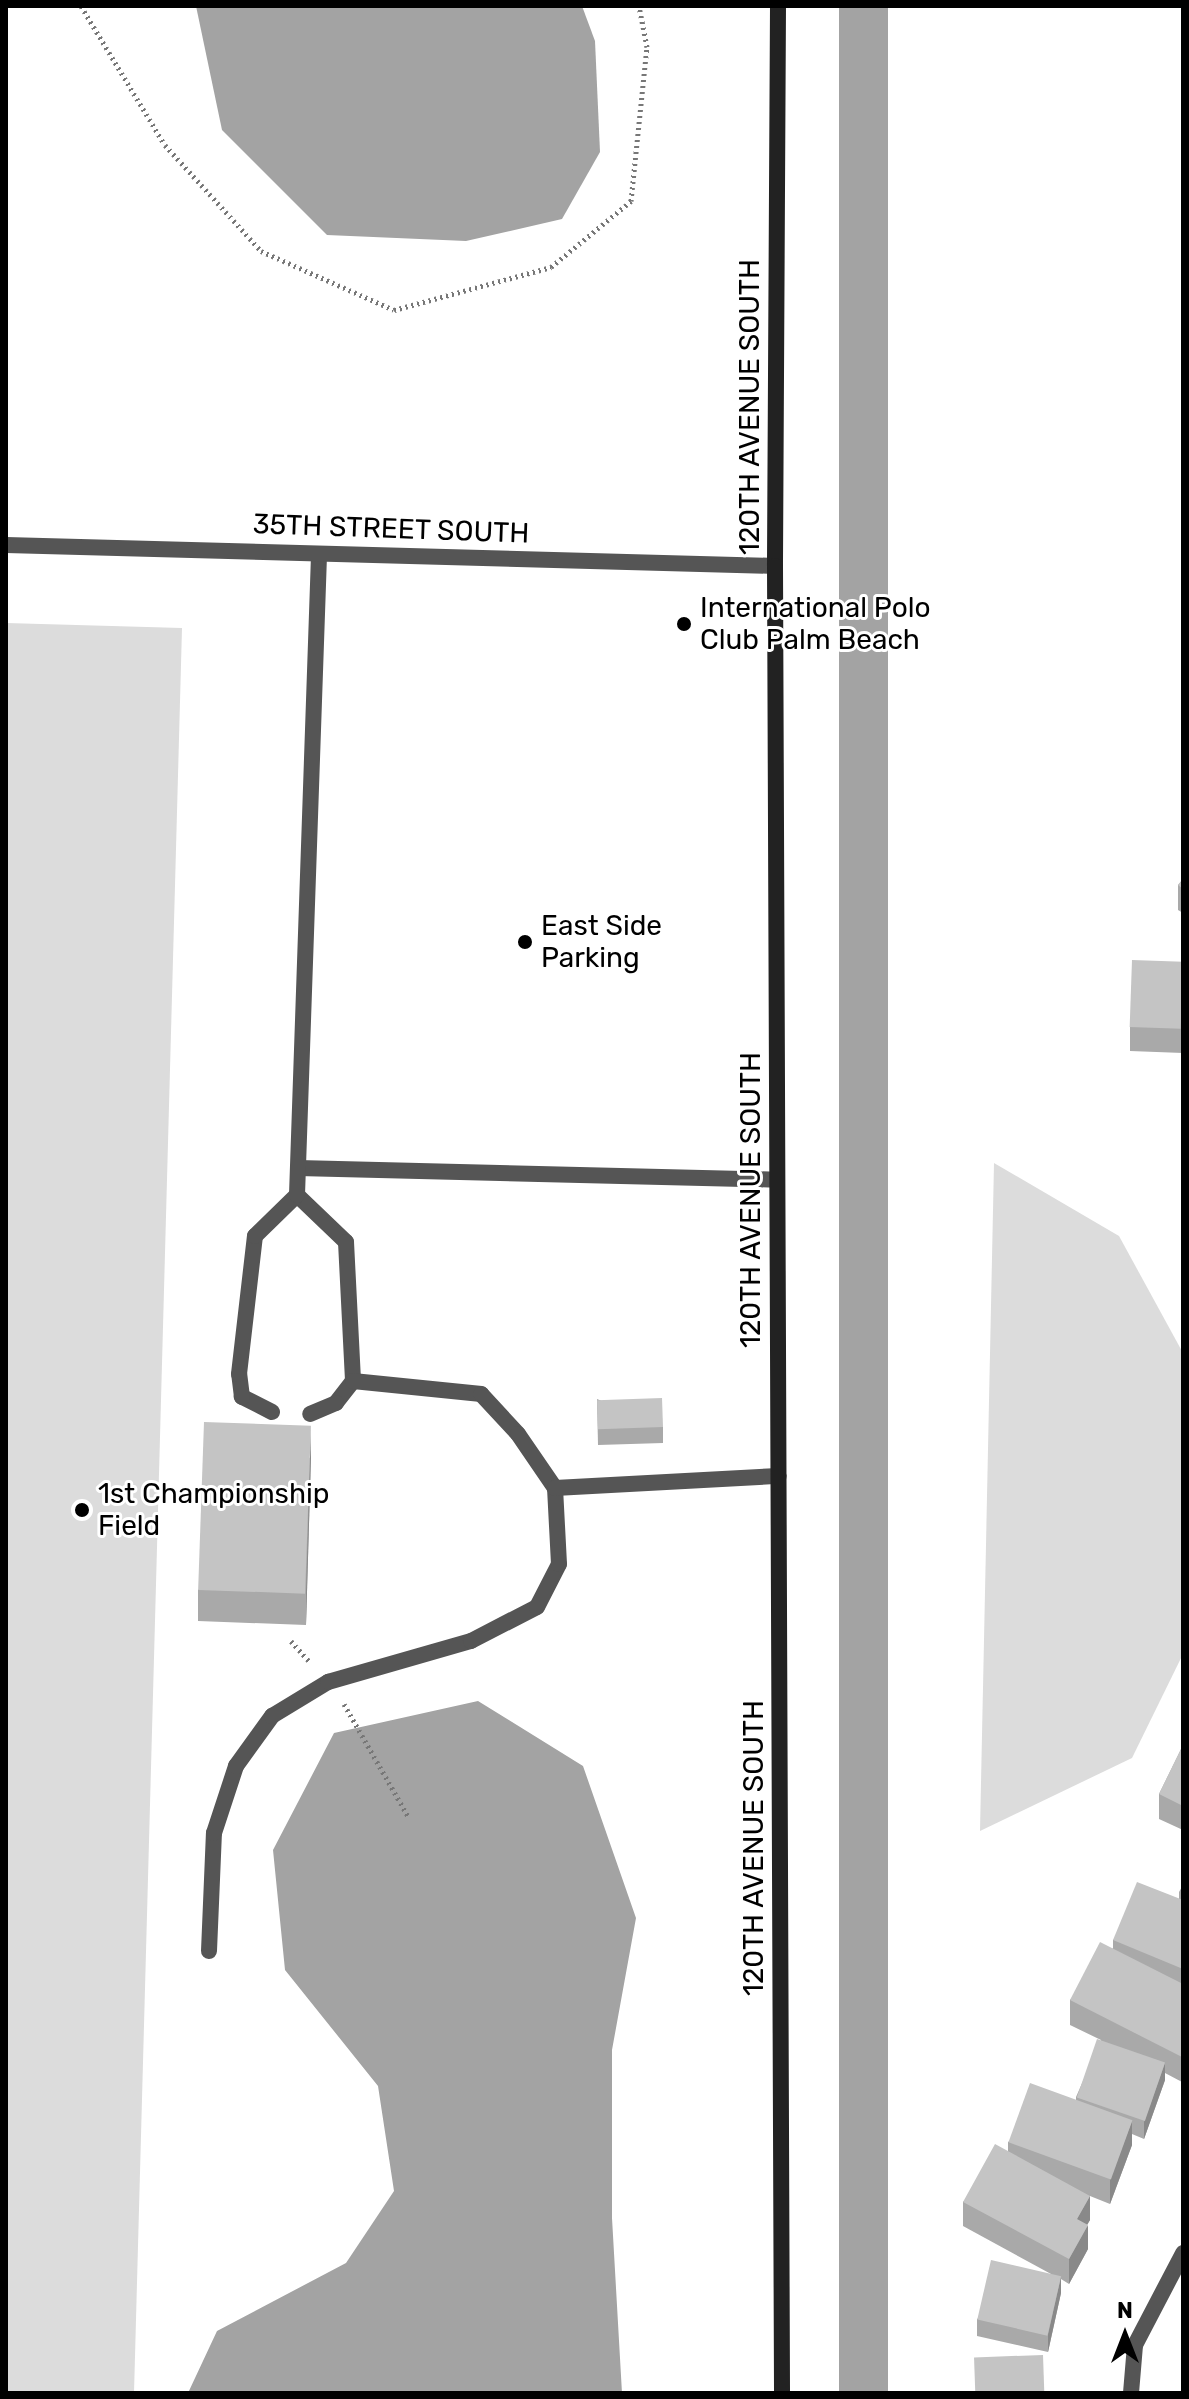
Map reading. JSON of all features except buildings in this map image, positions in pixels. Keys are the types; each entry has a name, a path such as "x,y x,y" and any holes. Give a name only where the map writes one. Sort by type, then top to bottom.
{"street":[{"name":"120TH AVENUE SOUTH","path":"778,6 775,566 782,2393"},
{"name":"35TH STREET SOUTH","path":"6,545 775,566"},
{"path":"272,1412 242,1397 239,1374 255,1236 297,1195 319,554"},
{"path":"298,1168 777,1180"},
{"path":"297,1195 346,1242 353,1381 336,1403 310,1414"},
{"path":"209,1951 214,1833 236,1766 272,1716 328,1682 471,1641 537,1607 559,1564 555,1488 518,1434 481,1394 353,1381"},
{"path":"555,1488 779,1476"},
{"path":"1131,2393 1135,2345 1183,2253"}],"path":[{"path":"81,6 165,145 261,251 394,310 551,267 631,201 647,47 639,6"},
{"path":"346,1707 409,1818"}],"shaded area":[{"path":"196,6 582,6 595,41 600,152 562,219 466,241 327,235 222,130"},
{"path":"839,6 888,6 888,2393 839,2393"},
{"name":"1st Championship Field","path":"6,623 182,628 134,2393 6,2393"},
{"path":"994,1163 1119,1236 1183,1353 1183,1654 1132,1758 980,1831"},
{"path":"478,1701 583,1766 636,1918 612,2050 612,2218 622,2393 188,2393 217,2331 346,2263 394,2191 378,2086 285,1970 273,1850 334,1733"}],"place":[{"name":"International Polo Club Palm Beach","path":"684,624"},
{"name":"East Side Parking","path":"525,942"},
{"name":"1st Championship Field","path":"82,1510"}]}
